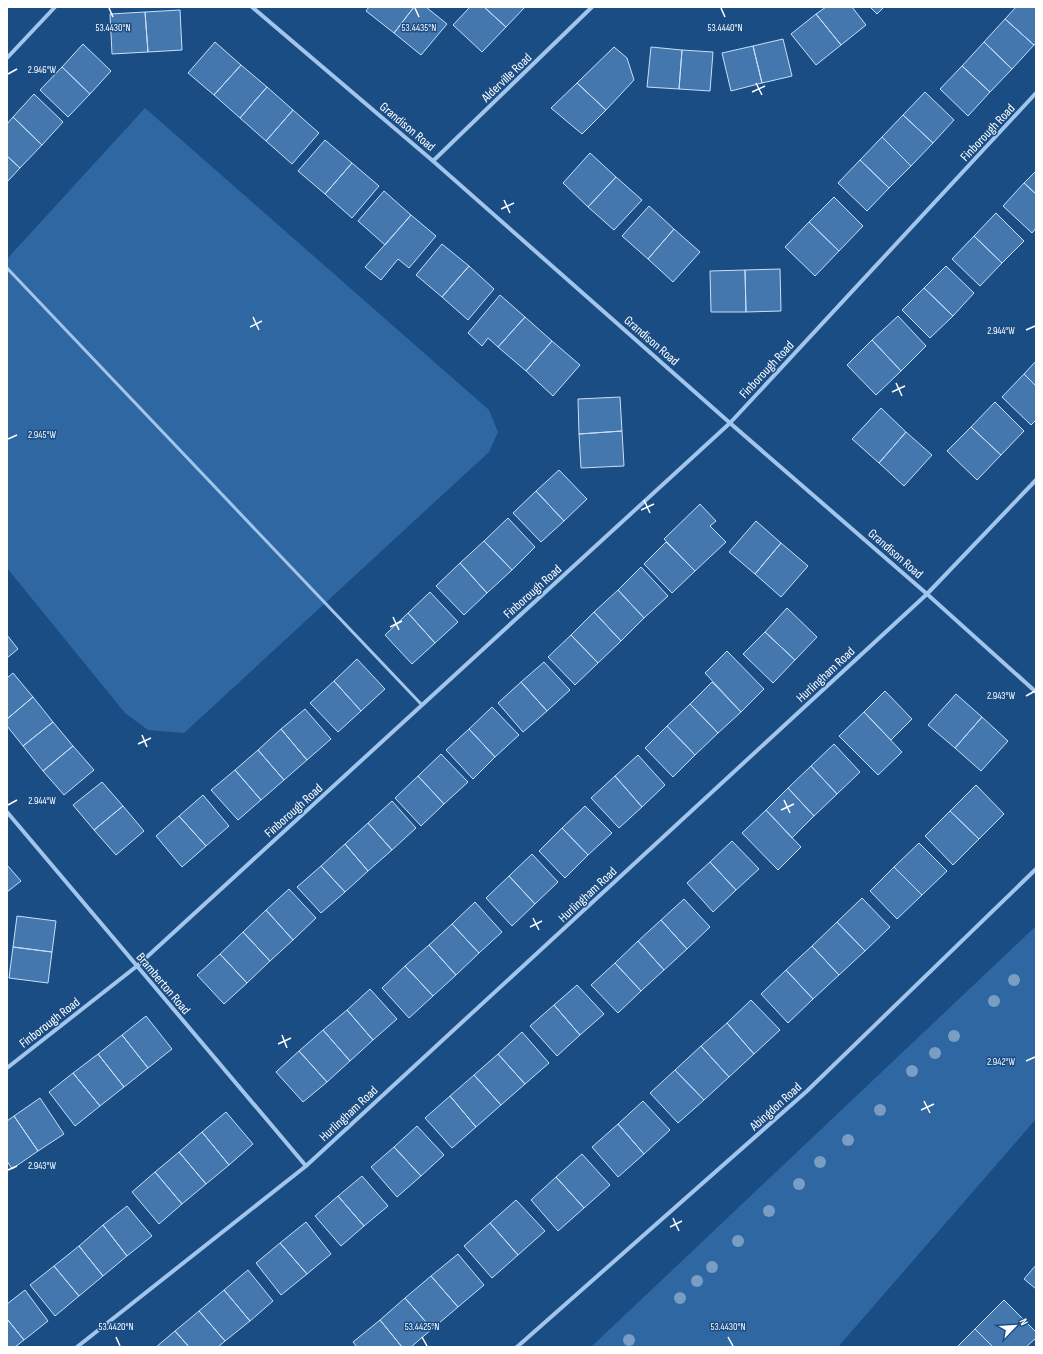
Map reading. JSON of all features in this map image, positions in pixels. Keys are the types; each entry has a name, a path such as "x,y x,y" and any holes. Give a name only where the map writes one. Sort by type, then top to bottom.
{"street":[{"path":"7,58 55,7"},
{"name":"Grandison Road","path":"252,7 433,161 730,423 927,594 1036,692"},
{"name":"Alderville Road","path":"433,161 592,7"},
{"name":"Finborough Road","path":"7,1068 137,966 730,423 1036,93"},
{"name":"Hurlingham Road","path":"77,1347 306,1166 927,594 1036,480"},
{"name":"Bramberton Road","path":"7,812 306,1166"},
{"name":"Abingdon Road","path":"518,1347 807,1091 1036,869"}],"lane":[{"path":"7,268 422,705"}],"shaded area":[{"path":"145,108 489,410 498,432 489,452 184,733 148,730 125,713 7,568 7,259"},
{"path":"1036,926 1036,1119 838,1347 591,1347"}],"building":[{"path":"369,7 414,7 394,33 366,11"},
{"path":"414,7 426,7 447,24 421,55 394,33"},
{"path":"470,7 484,7 506,27 482,52 453,25"},
{"path":"484,7 525,7 506,27"},
{"path":"826,7 852,7 866,25 841,45 816,14"},
{"path":"870,7 884,7 877,14"},
{"path":"1016,7 1036,7 1036,43 1034,45 1005,19"},
{"path":"180,10 182,50 148,52 145,12"},
{"path":"145,12 148,52 112,54 110,14"},
{"path":"816,14 841,45 816,65 791,34"},
{"path":"1005,19 1034,45 1012,69 984,42"},
{"path":"783,39 792,76 762,83 753,46"},
{"path":"215,42 241,65 214,95 188,73"},
{"path":"984,42 1012,69 990,92 962,66"},
{"path":"83,44 111,71 90,94 62,67"},
{"path":"753,46 762,83 731,91 722,53"},
{"path":"614,47 627,58 634,80 606,110 577,83"},
{"path":"651,47 682,50 679,89 647,87"},
{"path":"682,50 713,52 710,91 679,89"},
{"path":"241,65 267,87 240,118 214,95"},
{"path":"962,66 990,92 968,116 940,89"},
{"path":"62,67 90,94 68,117 40,90"},
{"path":"577,83 606,110 582,134 551,108"},
{"path":"267,87 293,110 266,141 240,118"},
{"path":"925,92 954,120 933,143 903,115"},
{"path":"34,94 63,122 42,145 13,117"},
{"path":"293,110 319,133 292,164 266,141"},
{"path":"903,115 933,143 911,166 882,137"},
{"path":"13,117 42,145 20,168 7,156 7,124"},
{"path":"882,137 911,166 889,188 860,160"},
{"path":"325,140 352,163 325,194 298,171"},
{"path":"590,153 616,177 588,207 563,183"},
{"path":"7,156 20,168 7,182"},
{"path":"860,160 889,188 867,211 838,183"},
{"path":"352,163 379,186 352,218 325,194"},
{"path":"1036,171 1036,194 1024,183"},
{"path":"616,177 642,200 614,230 588,207"},
{"path":"1024,183 1036,194 1036,228 1032,233 1003,206"},
{"path":"384,191 411,215 385,245 358,221"},
{"path":"834,197 863,226 839,251 809,222"},
{"path":"649,206 674,229 648,259 622,236"},
{"path":"996,213 1024,241 1002,263 974,236"},
{"path":"411,215 436,236 409,268 398,259 381,280 365,267"},
{"path":"809,222 839,251 815,276 785,247"},
{"path":"674,229 700,252 673,282 648,259"},
{"path":"974,236 1002,263 980,286 952,259"},
{"path":"442,244 469,266 442,297 416,275"},
{"path":"469,266 494,289 468,320 442,297"},
{"path":"946,266 974,293 953,316 924,288"},
{"path":"780,269 781,311 746,312 745,270"},
{"path":"745,270 746,312 711,312 710,271"},
{"path":"924,288 953,316 930,338 902,310"},
{"path":"500,295 525,317 498,347 488,338 482,346 468,333"},
{"path":"898,316 926,346 901,371 872,340"},
{"path":"525,317 552,341 526,371 498,347"},
{"path":"872,340 901,371 876,395 847,365"},
{"path":"552,341 580,365 553,396 526,371"},
{"path":"1036,361 1036,386 1024,374"},
{"path":"1024,374 1036,386 1036,420 1031,425 1002,397"},
{"path":"620,397 622,431 579,434 578,399"},
{"path":"995,402 1024,431 1001,455 971,427"},
{"path":"881,408 906,432 879,463 852,439"},
{"path":"971,427 1001,455 977,480 947,451"},
{"path":"622,431 624,466 581,468 579,434"},
{"path":"906,432 932,455 904,486 879,463"},
{"path":"559,470 587,499 564,521 536,491"},
{"path":"536,491 564,521 541,542 513,513"},
{"path":"700,504 716,521 710,526 726,542 695,571 664,539"},
{"path":"508,518 535,547 512,570 484,541"},
{"path":"756,521 781,543 755,574 729,552"},
{"path":"484,541 512,570 487,593 460,563"},
{"path":"666,542 695,571 672,593 644,564"},
{"path":"781,543 808,566 781,597 755,574"},
{"path":"460,563 487,593 464,615 436,586"},
{"path":"641,567 668,596 644,618 618,590"},
{"path":"618,590 644,618 621,641 594,612"},
{"path":"430,592 458,622 435,643 408,613"},
{"path":"787,608 817,637 795,660 765,632"},
{"path":"594,612 621,641 598,663 571,635"},
{"path":"408,613 435,643 412,664 385,635"},
{"path":"765,632 795,660 773,683 743,654"},
{"path":"7,635 18,649 7,658"},
{"path":"571,635 598,663 575,685 548,657"},
{"path":"727,651 764,689 741,712 705,673"},
{"path":"357,659 385,689 361,711 334,681"},
{"path":"544,662 570,690 547,711 521,682"},
{"path":"13,673 33,697 7,719 7,678"},
{"path":"334,681 361,711 338,732 310,703"},
{"path":"521,682 547,711 523,732 498,703"},
{"path":"712,682 741,712 718,733 690,704"},
{"path":"885,691 912,719 891,740 864,712"},
{"path":"956,694 982,717 955,748 928,725"},
{"path":"33,697 53,722 23,746 7,726 7,719"},
{"path":"690,704 718,733 695,755 667,726"},
{"path":"492,707 519,735 495,757 469,729"},
{"path":"305,709 331,739 307,760 281,729"},
{"path":"864,712 902,752 878,775 839,736"},
{"path":"982,717 1008,741 981,771 955,748"},
{"path":"53,722 73,746 43,771 23,746"},
{"path":"667,726 695,755 673,777 645,748"},
{"path":"281,729 307,760 284,780 258,750"},
{"path":"469,729 495,757 473,779 446,750"},
{"path":"834,744 860,772 837,794 811,766"},
{"path":"73,746 94,770 64,795 43,771"},
{"path":"258,750 284,780 261,800 235,770"},
{"path":"441,754 468,782 444,804 418,776"},
{"path":"638,755 665,785 642,807 615,776"},
{"path":"811,766 837,794 814,816 788,788"},
{"path":"235,770 261,800 238,820 211,790"},
{"path":"418,776 444,804 421,826 395,798"},
{"path":"615,776 642,807 619,828 591,798"},
{"path":"102,782 123,806 94,830 73,805"},
{"path":"976,785 1004,814 979,839 950,811"},
{"path":"788,788 814,816 792,838 766,810"},
{"path":"203,795 229,826 206,846 179,816"},
{"path":"392,801 416,828 392,850 368,823"},
{"path":"123,806 144,831 116,855 94,830"},
{"path":"585,806 612,833 588,855 562,828"},
{"path":"766,810 801,847 778,870 742,833"},
{"path":"950,811 979,839 953,865 925,836"},
{"path":"179,816 206,846 182,867 156,836"},
{"path":"368,823 392,850 368,871 345,844"},
{"path":"562,828 588,855 565,878 539,851"},
{"path":"732,841 759,869 736,890 710,862"},
{"path":"919,843 947,871 922,895 894,867"},
{"path":"345,844 368,871 345,892 321,866"},
{"path":"532,854 558,882 535,904 509,876"},
{"path":"710,862 736,890 713,912 687,883"},
{"path":"7,865 21,881 7,892"},
{"path":"321,866 345,892 321,913 297,887"},
{"path":"894,867 922,895 897,919 870,891"},
{"path":"509,876 535,904 512,926 486,898"},
{"path":"289,889 316,918 293,940 266,910"},
{"path":"862,898 890,927 865,951 837,922"},
{"path":"684,899 710,927 687,949 661,920"},
{"path":"475,902 502,932 479,953 452,924"},
{"path":"266,910 293,940 270,961 243,932"},
{"path":"17,916 56,921 52,952 13,947"},
{"path":"661,920 687,949 664,970 638,941"},
{"path":"837,922 865,951 839,975 812,946"},
{"path":"452,924 479,953 456,975 429,945"},
{"path":"243,932 270,961 247,983 220,954"},
{"path":"638,941 664,970 641,991 615,963"},
{"path":"429,945 456,975 433,996 405,966"},
{"path":"812,946 839,975 813,999 786,970"},
{"path":"13,947 52,952 48,983 9,978"},
{"path":"220,954 247,983 224,1004 197,975"},
{"path":"615,963 641,991 618,1013 591,985"},
{"path":"405,966 433,996 409,1018 382,988"},
{"path":"786,970 813,999 788,1023 761,994"},
{"path":"577,985 604,1014 580,1035 554,1005"},
{"path":"370,989 397,1019 373,1040 347,1010"},
{"path":"751,1000 780,1030 754,1054 727,1023"},
{"path":"554,1005 580,1035 557,1056 530,1026"},
{"path":"347,1010 373,1040 350,1061 323,1030"},
{"path":"146,1016 172,1049 148,1068 122,1035"},
{"path":"727,1023 754,1054 729,1077 701,1046"},
{"path":"323,1030 350,1061 327,1082 299,1051"},
{"path":"522,1032 549,1063 525,1084 498,1054"},
{"path":"122,1035 148,1068 124,1087 98,1054"},
{"path":"701,1046 729,1077 704,1100 675,1070"},
{"path":"299,1051 327,1082 303,1102 276,1072"},
{"path":"98,1054 124,1087 100,1106 73,1073"},
{"path":"498,1054 525,1084 501,1105 474,1075"},
{"path":"675,1070 704,1100 678,1123 650,1093"},
{"path":"73,1073 100,1106 75,1126 49,1092"},
{"path":"474,1075 501,1105 476,1127 450,1096"},
{"path":"450,1096 476,1127 452,1148 425,1118"},
{"path":"40,1098 64,1134 38,1151 14,1116"},
{"path":"643,1101 670,1130 644,1154 618,1124"},
{"path":"226,1112 253,1144 229,1165 202,1132"},
{"path":"14,1116 38,1151 12,1169 7,1161 7,1121"},
{"path":"618,1124 644,1154 618,1177 592,1147"},
{"path":"417,1126 444,1155 421,1176 394,1147"},
{"path":"202,1132 229,1165 206,1184 179,1152"},
{"path":"394,1147 421,1176 397,1197 371,1167"},
{"path":"179,1152 206,1184 182,1204 155,1172"},
{"path":"582,1154 610,1185 584,1208 556,1177"},
{"path":"155,1172 182,1204 159,1224 132,1192"},
{"path":"362,1176 388,1206 364,1226 338,1196"},
{"path":"556,1177 584,1208 558,1231 531,1200"},
{"path":"338,1196 364,1226 341,1246 315,1216"},
{"path":"516,1200 545,1231 518,1255 490,1223"},
{"path":"127,1206 152,1236 127,1256 103,1225"},
{"path":"306,1222 331,1254 307,1274 280,1243"},
{"path":"490,1223 518,1255 492,1278 464,1246"},
{"path":"103,1225 127,1256 103,1276 79,1246"},
{"path":"280,1243 307,1274 281,1295 256,1263"},
{"path":"79,1246 103,1276 79,1296 54,1266"},
{"path":"458,1254 484,1285 458,1307 431,1276"},
{"path":"1036,1265 1036,1289 1024,1279"},
{"path":"54,1266 79,1296 55,1316 30,1285"},
{"path":"248,1270 273,1301 250,1321 224,1290"},
{"path":"431,1276 458,1307 432,1329 405,1298"},
{"path":"25,1290 48,1321 24,1340 7,1319 7,1304"},
{"path":"224,1290 250,1321 225,1341 199,1311"},
{"path":"405,1298 432,1329 411,1347 402,1347 380,1320"},
{"path":"1004,1300 1036,1332 1036,1338 1026,1347 993,1347 975,1329"},
{"path":"199,1311 225,1341 218,1347 189,1347 175,1331"},
{"path":"7,1319 24,1340 15,1347 7,1347"},
{"path":"380,1320 402,1347 357,1347 353,1342"},
{"path":"975,1329 993,1347 957,1347"},
{"path":"175,1331 189,1347 156,1347"}]}
